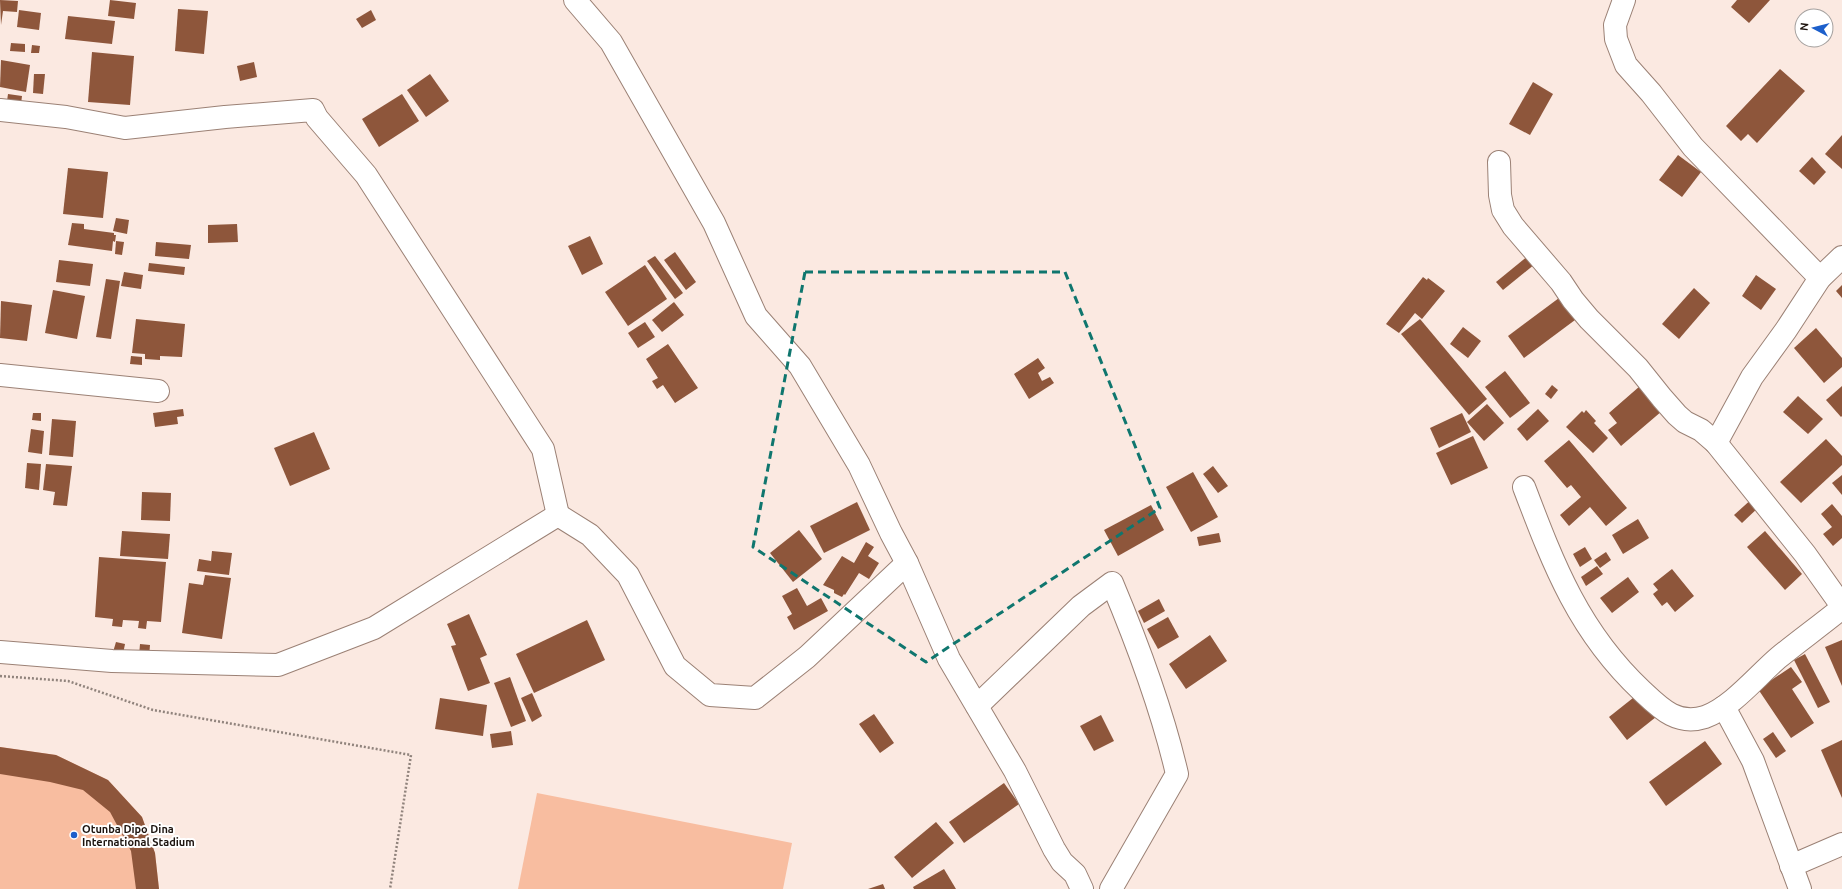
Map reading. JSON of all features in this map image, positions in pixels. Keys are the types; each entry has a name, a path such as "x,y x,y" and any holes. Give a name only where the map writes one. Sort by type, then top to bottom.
{"street":[{"path":"575,0 611,42 714,223 756,316 800,366 859,465 907,563 949,659 1015,770 1054,849 1062,862 1075,874 1082,889"},
{"path":"1624,0 1616,25 1616,39 1626,65 1651,93 1693,147 1820,278"},
{"path":"0,110 66,117 125,128 225,117 313,110 317,118 366,175 543,448 558,514 590,535 628,575 675,666 710,695 755,698 807,657 907,563"},
{"path":"1499,162 1500,195 1503,210 1513,226 1561,282 1573,300 1589,319 1638,368 1677,415 1685,422 1701,430 1716,443 1805,554 1842,607 1778,658 1724,706 1704,717 1678,718 1657,706 1621,672 1574,606 1549,552 1524,487"},
{"path":"1716,443 1752,377 1786,330 1820,278 1842,257"},
{"path":"0,375 158,391"},
{"path":"0,652 112,661 278,665 374,628 558,514"},
{"path":"977,706 1081,606 1112,583 1135,636 1170,745 1177,774 1111,889"},
{"path":"1724,706 1753,761 1800,889"},
{"path":"1791,866 1842,844"}],"path":[{"path":"0,676 68,681 153,710 411,755 390,889"}],"highlighted area":[{"path":"805,272 1065,272 1160,508 926,662 753,547"}],"shaded area":[{"name":"Otunba Dipo Dina International Stadium","path":"0,747 56,755 108,780 142,817 155,853 159,889 0,889"},
{"path":"537,793 792,843 783,889 518,889"}],"building":[{"path":"0,0 18,1 17,12 3,11 1,25"},
{"path":"110,0 136,3 134,19 108,16"},
{"path":"1737,0 1770,0 1749,23 1731,7"},
{"path":"178,9 208,11 204,54 175,51"},
{"path":"19,10 41,13 39,30 17,27"},
{"path":"371,10 376,20 362,28 356,19"},
{"path":"68,16 115,21 112,44 65,39"},
{"path":"11,43 25,44 25,52 10,51"},
{"path":"32,45 40,46 39,53 31,53"},
{"path":"92,52 134,56 130,105 88,102"},
{"path":"1,60 30,65 26,92 0,87"},
{"path":"254,62 257,77 240,81 237,66"},
{"path":"1780,69 1805,91 1757,143 1748,134 1741,141 1726,126"},
{"path":"34,74 45,74 43,94 33,93"},
{"path":"430,74 449,101 426,117 407,90"},
{"path":"1533,82 1553,94 1530,135 1509,124"},
{"path":"8,94 22,96 21,104 7,101"},
{"path":"402,94 419,121 379,147 362,119"},
{"path":"1842,135 1842,169 1825,154"},
{"path":"1678,155 1701,172 1682,197 1659,180"},
{"path":"1812,157 1826,172 1814,185 1799,171"},
{"path":"68,168 108,172 103,218 63,214"},
{"path":"116,218 129,220 127,234 113,231"},
{"path":"72,223 84,224 84,229 114,233 114,235 116,235 115,242 113,241 112,251 68,245"},
{"path":"237,224 238,242 208,243 208,225"},
{"path":"590,236 603,264 582,275 568,246"},
{"path":"116,241 124,242 122,255 115,254"},
{"path":"156,242 191,245 189,259 155,256"},
{"path":"675,252 696,282 686,290 664,260"},
{"path":"1529,255 1535,264 1503,290 1496,282"},
{"path":"655,256 683,293 675,299 647,261"},
{"path":"59,260 93,264 90,286 56,282"},
{"path":"149,263 185,267 184,275 148,271"},
{"path":"645,265 667,299 628,326 605,292"},
{"path":"124,272 143,275 141,289 121,286"},
{"path":"1756,275 1776,289 1761,310 1742,296"},
{"path":"1423,277 1427,280 1428,278 1445,291 1422,319 1415,313 1399,333 1386,324"},
{"path":"106,279 120,281 111,339 96,337"},
{"path":"1842,285 1842,298 1836,291"},
{"path":"1694,288 1710,303 1679,339 1662,324"},
{"path":"53,290 85,296 77,339 45,333"},
{"path":"1559,298 1575,320 1524,358 1508,336"},
{"path":"1,301 32,305 27,341 0,338"},
{"path":"674,302 684,315 662,332 652,320"},
{"path":"136,319 185,324 182,357 160,356 160,360 145,359 145,354 132,353"},
{"path":"1420,319 1487,399 1469,415 1401,334"},
{"path":"645,322 655,337 638,348 628,333"},
{"path":"1463,327 1481,341 1468,358 1450,344"},
{"path":"1816,328 1842,358 1842,367 1824,383 1794,348"},
{"path":"668,344 698,388 675,403 663,385 657,389 652,381 658,378 646,359"},
{"path":"131,356 142,357 142,365 130,364"},
{"path":"1038,358 1045,368 1038,373 1042,381 1050,377 1054,383 1029,399 1014,374"},
{"path":"1505,371 1530,403 1510,418 1485,387"},
{"path":"1552,385 1558,390 1551,399 1545,394"},
{"path":"1640,386 1662,411 1621,446 1608,430 1617,423 1609,413"},
{"path":"1842,386 1842,416 1841,417 1826,400"},
{"path":"1798,396 1823,419 1808,434 1783,412"},
{"path":"1487,404 1504,423 1484,441 1467,422"},
{"path":"183,409 184,416 177,417 178,424 155,427 153,413"},
{"path":"1538,409 1549,421 1527,441 1517,429"},
{"path":"1586,410 1596,421 1594,423 1608,438 1593,453 1566,427 1582,411 1584,413"},
{"path":"33,413 41,413 41,421 32,420"},
{"path":"1462,413 1471,432 1439,448 1430,428"},
{"path":"52,419 76,421 73,457 49,455"},
{"path":"31,429 44,431 42,454 28,452"},
{"path":"314,432 330,469 290,486 274,448"},
{"path":"1473,436 1488,468 1451,485 1436,453"},
{"path":"1826,439 1842,456 1842,465 1801,503 1780,482"},
{"path":"1569,440 1627,508 1606,526 1590,507 1569,526 1560,515 1581,497 1571,485 1567,488 1544,461"},
{"path":"27,463 41,464 39,490 25,488"},
{"path":"46,464 72,466 67,506 53,505 55,492 43,490"},
{"path":"1213,466 1228,486 1218,493 1203,474"},
{"path":"1193,472 1218,517 1191,532 1166,487"},
{"path":"1842,475 1842,495 1832,483"},
{"path":"142,492 171,493 170,521 141,520"},
{"path":"1754,497 1761,505 1742,523 1734,515"},
{"path":"857,502 870,530 824,553 810,526"},
{"path":"1832,504 1842,516 1842,538 1833,546 1823,534 1832,527 1821,514"},
{"path":"1151,505 1164,530 1118,556 1104,530"},
{"path":"1638,519 1649,538 1623,554 1612,535"},
{"path":"799,530 822,559 793,582 770,553"},
{"path":"122,531 170,534 168,559 120,556"},
{"path":"1765,531 1802,574 1785,590 1747,547"},
{"path":"1219,533 1221,542 1199,546 1197,537"},
{"path":"866,542 874,547 868,556 879,563 869,579 859,573 845,595 844,594 842,597 834,593 834,590 823,585 842,556 854,563"},
{"path":"1585,547 1592,559 1580,567 1573,554"},
{"path":"212,551 232,553 229,575 197,571 199,559 211,561"},
{"path":"1606,552 1611,560 1600,568 1594,560"},
{"path":"99,557 166,562 161,622 147,621 146,629 138,628 139,621 123,620 122,627 112,626 113,619 95,617"},
{"path":"1597,566 1603,574 1586,586 1581,577"},
{"path":"1672,569 1694,596 1675,612 1667,602 1662,606 1653,594 1658,590 1653,584"},
{"path":"205,575 231,578 222,639 182,633 189,583 203,585"},
{"path":"1628,577 1639,592 1612,613 1600,598"},
{"path":"797,588 807,606 821,598 828,611 794,630 787,617 792,614 782,596"},
{"path":"1159,599 1165,611 1144,623 1138,611"},
{"path":"469,614 487,655 480,658 490,683 468,691 451,646 456,645 447,624"},
{"path":"1168,617 1179,637 1158,649 1147,629"},
{"path":"587,620 605,660 534,693 516,654"},
{"path":"1210,635 1227,661 1186,689 1169,664"},
{"path":"1842,640 1842,686 1825,647"},
{"path":"116,642 125,644 123,654 113,652"},
{"path":"140,644 150,645 149,657 139,656"},
{"path":"1805,654 1830,702 1818,708 1794,660"},
{"path":"1791,667 1802,682 1792,689 1814,723 1791,738 1758,689"},
{"path":"510,677 526,721 511,727 494,683"},
{"path":"532,693 542,716 532,722 521,698"},
{"path":"1638,694 1656,717 1627,740 1609,717"},
{"path":"440,698 487,705 483,736 435,729"},
{"path":"874,714 894,743 880,753 859,724"},
{"path":"1101,715 1114,741 1094,751 1080,726"},
{"path":"511,731 513,745 492,748 490,734"},
{"path":"1773,732 1786,751 1776,758 1763,739"},
{"path":"1842,740 1842,798 1821,750"},
{"path":"1705,741 1722,764 1666,806 1649,782"},
{"path":"0,747 56,755 108,780 142,817 155,853 159,889 136,889 131,851 110,812 83,790 50,782 0,774"},
{"path":"1004,783 1019,804 964,843 949,822"},
{"path":"936,822 954,843 912,878 894,857"},
{"path":"944,869 956,889 914,889 913,887"},
{"path":"883,884 885,889 868,889"}],"place":[{"name":"Otunba Dipo Dina International Stadium","path":"74,835"}]}
